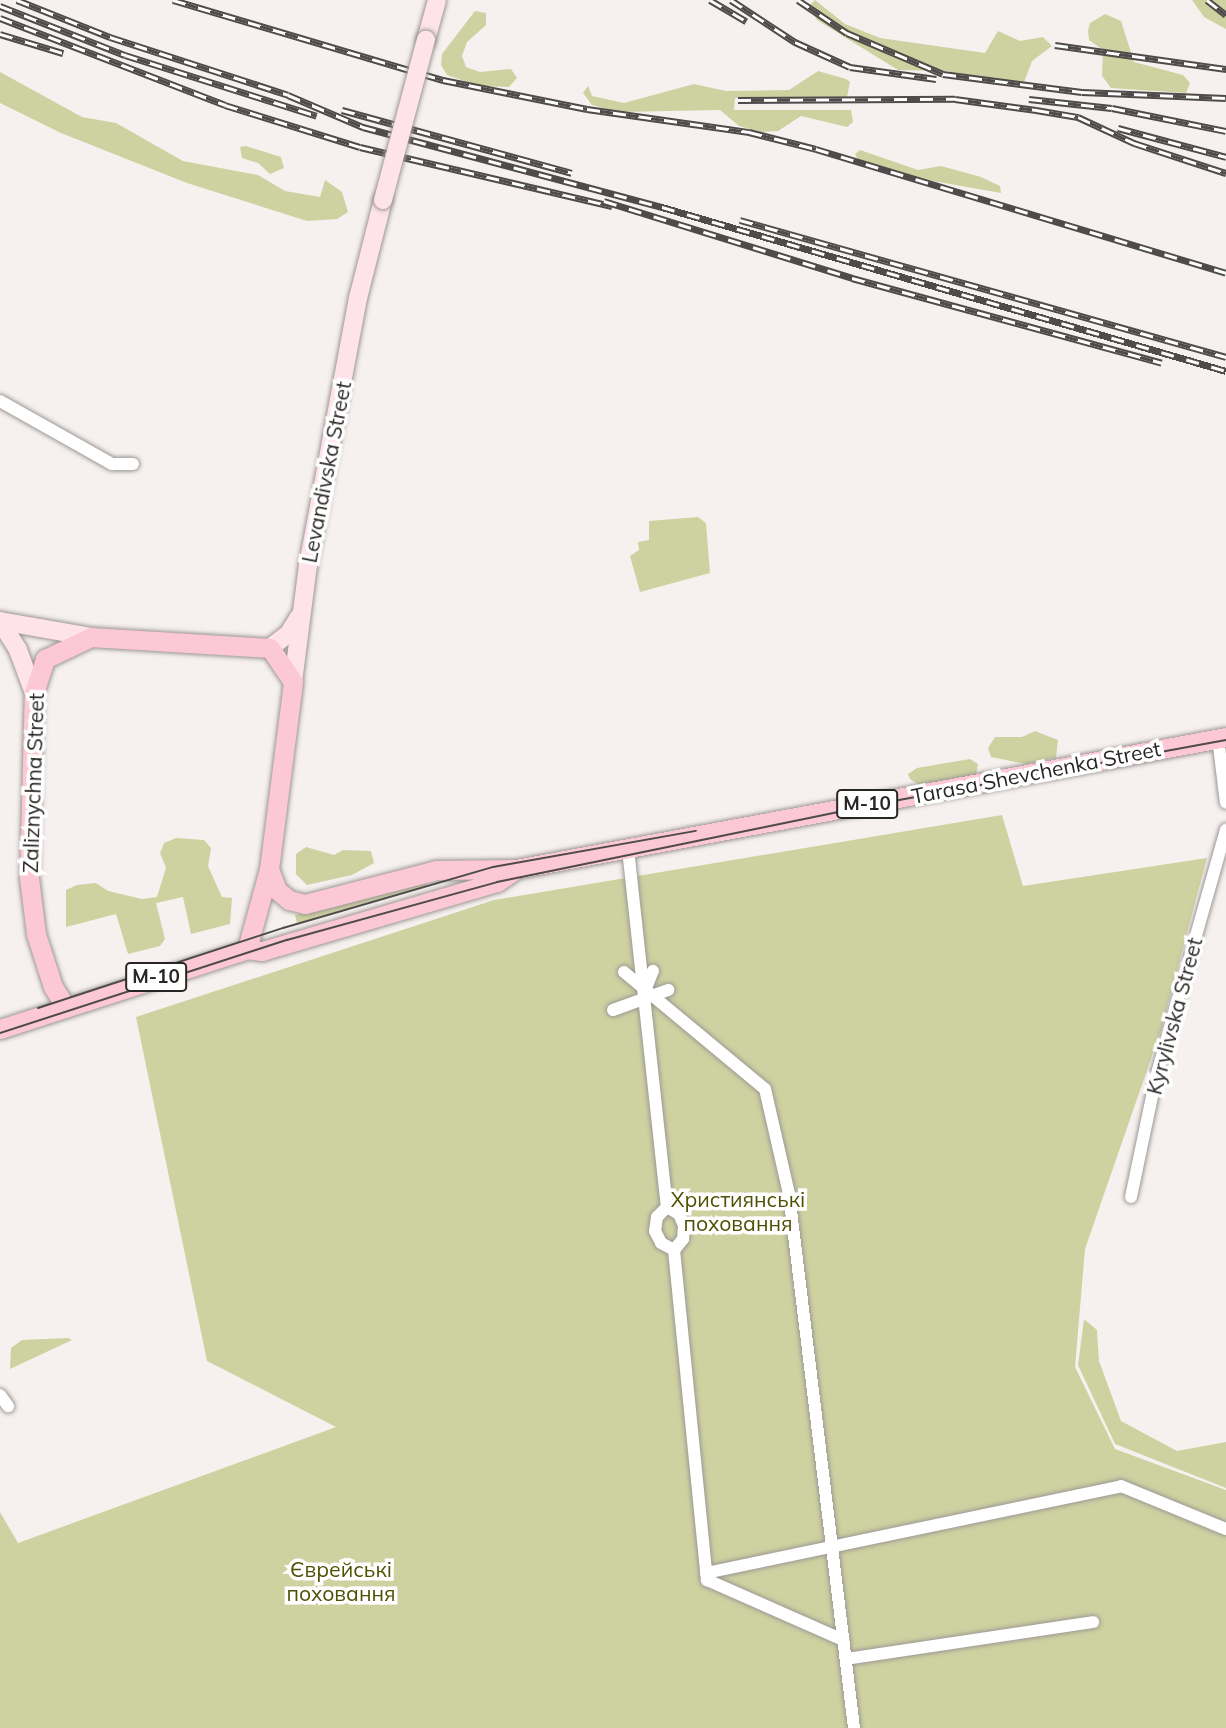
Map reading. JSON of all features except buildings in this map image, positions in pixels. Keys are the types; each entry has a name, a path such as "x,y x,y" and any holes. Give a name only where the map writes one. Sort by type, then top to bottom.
{"main road":[{"name":"Levandivska Street","path":"247,949 269,869 301,614 358,298 436,0"},
{"path":"293,682 270,648 289,633 301,614"},
{"path":"34,693 18,650 0,621 91,637"},
{"name":"Zaliznychna Street","path":"65,1006 53,987 36,934 29,878 34,693 45,659 91,637 270,648"},
{"name":"Tarasa Shevchenka Street","path":"269,869 276,890 289,900 305,904 436,870 516,869 1222,737"},
{"name":"Tarasa Shevchenka Street","path":"0,1029 247,949 262,951 497,882 516,869"}],"street":[{"path":"0,401 112,464 133,464"},
{"path":"1222,737 1226,803"},
{"name":"Kyrylivska Street","path":"1131,1197 1156,1077 1225,835"},
{"path":"628,849 646,991 667,1207"},
{"path":"646,991 653,971"},
{"path":"624,972 765,1089 789,1194 854,1728"},
{"path":"613,1010 646,991 668,990"},
{"path":"667,1207 679,1214 684,1226 682,1240 674,1250 707,1580 843,1640"},
{"path":"667,1207 657,1217 655,1231 661,1243 674,1250"},
{"path":"706,1573 1121,1486 1226,1529"},
{"path":"846,1659 1093,1622"}],"green space":[{"path":"815,0 845,24 880,38 985,53 998,31 1020,41 1043,37 1052,46 1032,61 1023,85 975,82 948,71 898,70 817,20 809,6"},
{"path":"1192,0 1226,0 1226,29 1204,17"},
{"path":"475,11 486,13 486,25 467,42 462,56 466,67 480,72 511,69 517,78 509,87 479,86 447,75 441,65 442,54"},
{"path":"1105,14 1121,21 1134,62 1183,75 1190,83 1186,93 1111,88 1102,76 1103,50 1089,40 1088,31 1090,23"},
{"path":"818,71 850,82 847,97 735,98 734,110 851,110 853,122 847,127 801,116 778,131 761,132 739,126 720,110 618,112 592,105 583,93 588,86 592,96 624,103 694,84 726,91 789,90"},
{"path":"0,72 82,117 116,123 183,161 258,175 285,191 320,197 325,180 342,192 348,212 337,219 307,221 187,183 61,133 0,103"},
{"path":"246,146 281,157 284,168 270,174 258,163 242,158 240,147"},
{"path":"860,150 918,170 941,166 981,177 1000,186 1001,193 905,176 858,160 855,154"},
{"path":"698,517 706,523 710,573 640,592 630,556 639,550 638,542 649,540 649,521"},
{"path":"1035,731 1058,740 1056,758 1026,764 991,757 988,748 995,737 1022,737"},
{"path":"970,759 978,764 976,776 919,785 910,779 908,774 917,768"},
{"name":"Християнські поховання","path":"1002,815 1023,886 1207,858 1161,1030 1085,1249 1075,1367 1115,1449 1226,1490 1226,1728 0,1728 0,1512 18,1543 336,1427 207,1361 136,1017 494,900"},
{"path":"176,838 204,840 211,848 208,866 222,897 232,898 230,924 191,934 183,897 156,903 165,939 160,946 128,954 116,914 66,927 66,890 77,885 96,883 108,891 142,899 157,897 166,868 160,853 164,843"},
{"path":"306,847 334,855 343,850 371,851 374,863 352,875 307,885 296,874 296,854"},
{"path":"427,880 427,886 297,923 295,915"},
{"path":"1084,1319 1097,1330 1099,1361 1121,1421 1177,1451 1226,1442 1226,1488 1115,1444 1078,1365"},
{"path":"22,1340 72,1340 10,1369 11,1348"}],"tram line":[{"path":"0,1033 287,940 497,882 861,807 1226,740"},
{"path":"38,1008 283,928 493,867 696,831"}],"railway":[{"path":"17,0 110,37 288,95 363,127 662,207 1226,371"},
{"path":"173,0 443,80 587,109 749,132 816,149 1226,273"},
{"path":"710,0 746,21"},
{"path":"731,0 795,42 850,67 936,79"},
{"path":"798,0 847,33 943,74 1082,92 1226,98"},
{"path":"1207,0 1226,15"},
{"path":"0,6 125,55 317,116"},
{"path":"0,18 225,105 360,147 612,206"},
{"path":"0,34 63,53"},
{"path":"1055,45 1226,69"},
{"path":"738,100 955,99 1036,110 1078,117 1134,143 1226,173"},
{"path":"1029,99 1112,108 1226,131"},
{"path":"342,110 572,173"},
{"path":"1118,128 1226,157"},
{"path":"604,201 852,278 1162,363"},
{"path":"740,220 1226,357"}],"park label":[{"name":"Єврейські поховання","path":"341,1581"}]}
